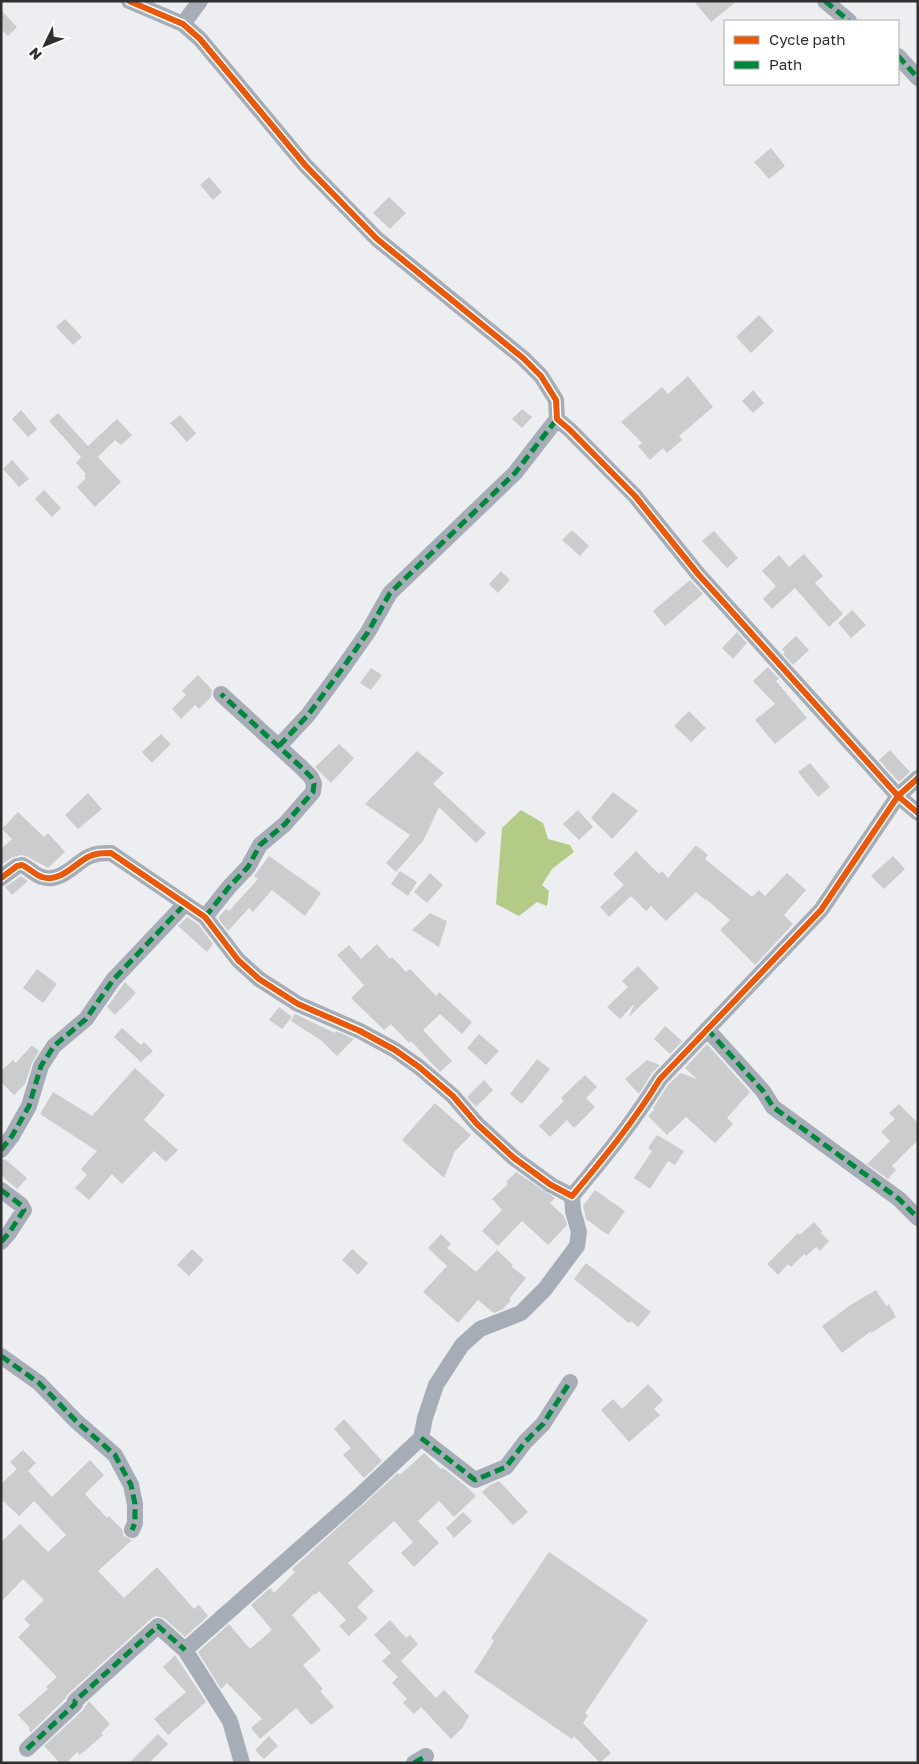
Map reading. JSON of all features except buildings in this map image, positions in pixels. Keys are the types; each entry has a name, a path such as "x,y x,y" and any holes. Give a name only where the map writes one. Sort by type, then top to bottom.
{"street":[{"path":"129,1 183,24 200,39 304,165 377,239 524,358 541,376 556,400 557,419 515,473 390,593 368,632 347,662 308,715 279,746"},
{"path":"183,24 200,1"},
{"path":"825,1 848,20"},
{"path":"899,57 918,78"},
{"path":"557,419 635,496 704,580 898,796 918,813"},
{"path":"205,917 248,867 260,845 284,824 313,792 314,784 311,777 279,746 221,694"},
{"path":"186,1650 357,1498 421,1438 424,1418 436,1385 462,1345 480,1329 521,1314 545,1289 577,1246 579,1232 573,1211 572,1196 611,1150 642,1108 660,1079 821,910 898,796 918,778"},
{"path":"1,878 17,866 22,865 40,877 61,876 88,857 99,853 111,852 205,917 238,960 260,979 298,1004 360,1031 419,1067 453,1096 477,1124 514,1158 551,1185 572,1196"},
{"path":"1,1150 12,1136 28,1106 41,1066 54,1046 86,1019 113,980 185,904"},
{"path":"707,1029 763,1091 773,1108 899,1199 918,1218"},
{"path":"1,1190 21,1205 24,1210 1,1242"},
{"path":"1,1356 39,1383 76,1421 115,1455 131,1485 135,1504 135,1523 132,1530"},
{"path":"421,1438 475,1480 506,1467 525,1442 543,1424 570,1382"},
{"path":"28,1749 75,1704 75,1700 158,1626 186,1650 230,1721 242,1763"}],"shaded area":[{"path":"521,810 543,823 548,839 570,845 574,852 552,869 542,885 549,891 547,906 537,902 519,916 496,904 502,828"}],"marked path":[{"path":"825,1 848,20"},
{"path":"899,57 918,78"},
{"path":"279,746 308,715 342,669 368,632 390,593 515,473 557,419"},
{"path":"205,917 248,867 260,845 285,824 313,792 314,784 311,777 301,767 221,694"},
{"path":"1,1150 12,1136 29,1106 41,1066 54,1046 86,1019 113,980 185,904"},
{"path":"707,1029 763,1091 773,1107 899,1199 918,1218"},
{"path":"1,1190 21,1205 24,1210 1,1242"},
{"path":"1,1356 39,1383 76,1421 115,1455 131,1485 135,1504 135,1523 132,1530"},
{"path":"421,1438 475,1480 506,1467 525,1442 543,1424 570,1382"},
{"path":"27,1749 75,1704 75,1701 158,1626 185,1650"},
{"path":"414,1763 426,1756"}],"cycle path":[{"path":"129,1 183,24 200,39 305,165 377,239 523,358 541,376 556,400 557,419 635,496 698,574 898,796 918,813"},
{"path":"1,878 17,866 22,865 39,876 55,878 82,860 99,854 111,853 205,917 238,960 259,979 298,1004 360,1031 395,1050 419,1067 453,1096 477,1124 514,1158 551,1185 572,1196 640,1110 660,1079 821,910 898,796 918,778"}]}
